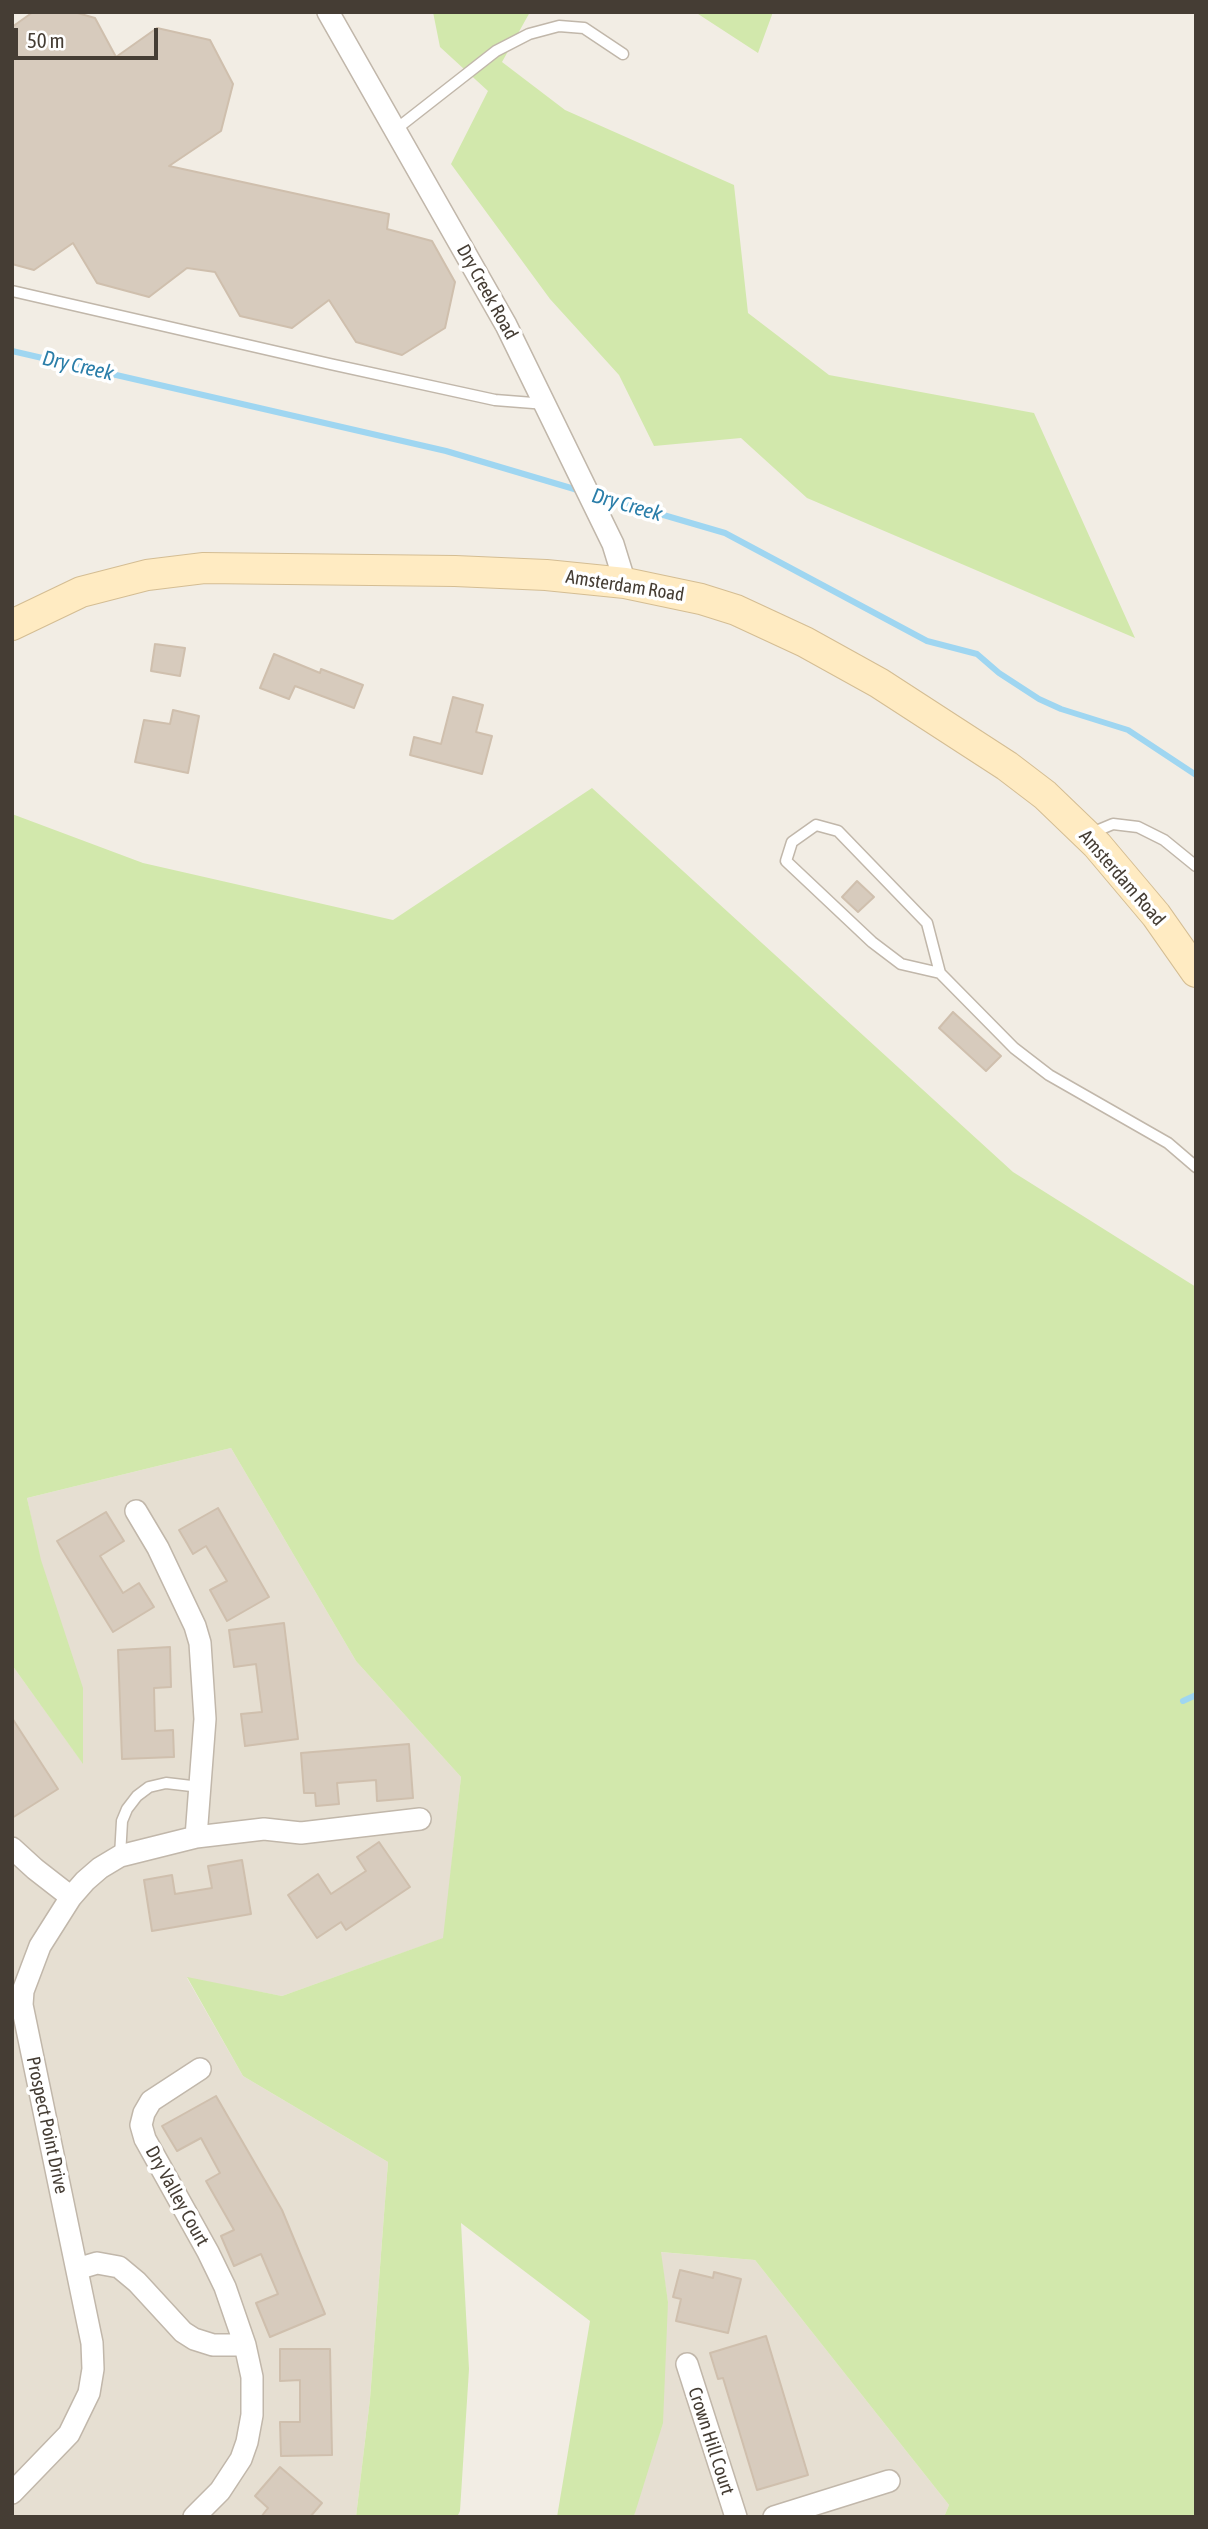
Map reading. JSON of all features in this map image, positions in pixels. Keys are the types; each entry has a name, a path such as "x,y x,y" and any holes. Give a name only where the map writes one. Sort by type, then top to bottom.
{"main road":[{"name":"Amsterdam Road","path":"12,625 81,592 147,575 204,568 455,571 546,575 669,590 736,610 805,642 879,683 1007,766 1045,795 1087,835 1156,915 1196,972"}],"street":[{"name":"Dry Creek Road","path":"328,12 506,325 613,544 625,583"},
{"path":"136,1511 158,1548 195,1626 200,1643 205,1719 196,1837"},
{"name":"Prospect Point Drive","path":"12,2493 69,2434 89,2393 93,2368 92,2343 77,2269 17,2006 40,1946 71,1896 100,1868 120,1856 196,1837 264,1829 301,1833 419,1819"},
{"path":"12,1848 71,1896"},
{"name":"Dry Valley Court","path":"194,2517 220,2491 242,2459 252,2415 252,2377 245,2345 225,2287 145,2139 141,2125 151,2101 200,2068"},
{"path":"77,2269 97,2263 119,2267 137,2281 183,2332 194,2339 213,2345 245,2345"},
{"name":"Crown Hill Court","path":"687,2364 736,2517"},
{"path":"774,2517 889,2481"}],"lane":[{"path":"395,130 496,51 529,34 559,26 584,28 623,54"},
{"path":"12,291 495,400 546,404"},
{"path":"1087,835 1113,824 1138,827 1164,840 1196,866"},
{"path":"940,973 901,964 872,942 786,861 792,842 816,825 838,831 927,923 940,973 1014,1048 1049,1075 1168,1143 1196,1167"},
{"path":"120,1856 122,1821 137,1796 149,1787 166,1783 200,1787"}],"shaded area":[{"path":"231,1448 356,1661 461,1777 444,1938 282,1996 187,1978 243,2076 388,2162 370,2399 356,2517 12,2517 12,1665 82,1762 27,1498"},
{"path":"660,2252 755,2260 949,2505 944,2517 626,2517 634,2516 668,2302"}],"green space":[{"path":"433,12 530,12 502,62 565,110 734,185 748,313 829,375 1034,413 1135,638 807,498 741,438 654,446 619,375 550,299 451,164 488,91 440,47"},
{"path":"695,12 773,12 758,53"},
{"path":"592,788 1013,1172 1196,1287 1196,2517 944,2517 949,2505 755,2260 661,2252 668,2302 663,2423 634,2516 557,2517 590,2321 461,2223 469,2369 460,2511 457,2517 356,2517 370,2399 388,2162 243,2076 187,1977 282,1996 443,1938 461,1777 356,1661 231,1448 27,1498 41,1560 83,1688 83,1764 12,1665 12,814 143,863 393,920"}],"building":[{"path":"33,12 74,12 95,18 116,57 157,28 210,40 233,84 221,131 169,166 389,214 387,229 432,241 455,282 445,328 402,355 356,342 329,300 292,328 240,316 215,272 187,268 149,297 97,283 73,243 34,270 12,264 12,27"},
{"path":"155,644 185,648 180,676 151,671"},
{"path":"274,654 320,673 321,669 363,685 354,708 295,686 289,699 260,688"},
{"path":"453,697 483,705 476,732 492,736 482,774 410,755 414,737 441,744"},
{"path":"173,710 199,716 188,773 135,762 144,720 170,724"},
{"path":"857,881 874,897 858,912 842,897"},
{"path":"953,1012 1001,1056 986,1071 939,1028"},
{"path":"218,1508 269,1597 227,1621 210,1590 227,1581 206,1546 193,1554 179,1530"},
{"path":"106,1512 124,1541 100,1556 123,1593 139,1583 154,1607 113,1632 57,1541"},
{"path":"284,1623 298,1739 245,1746 241,1714 262,1712 256,1664 234,1667 229,1630"},
{"path":"170,1647 171,1687 154,1688 155,1731 173,1730 174,1757 122,1759 118,1650"},
{"path":"12,1718 58,1789 12,1818"},
{"path":"409,1744 413,1798 377,1801 376,1780 337,1783 339,1804 316,1806 315,1793 304,1793 301,1753"},
{"path":"379,1842 410,1887 346,1930 341,1922 317,1938 288,1895 318,1874 331,1894 366,1871 357,1857"},
{"path":"242,1860 251,1914 152,1931 144,1880 172,1875 175,1894 212,1888 208,1866"},
{"path":"216,2096 282,2210 325,2314 270,2337 256,2303 278,2294 261,2254 234,2266 221,2236 234,2230 206,2181 220,2173 201,2138 177,2151 162,2126"},
{"path":"680,2270 713,2278 714,2272 741,2279 728,2333 676,2321 681,2299 673,2297"},
{"path":"766,2336 808,2475 757,2490 723,2378 718,2379 710,2353"},
{"path":"280,2349 330,2349 332,2455 281,2456 280,2422 300,2422 300,2380 280,2381"},
{"path":"280,2467 322,2503 310,2517 261,2517 268,2508 255,2496"}],"waterway":[{"name":"Dry Creek","path":"12,351 446,451 581,491"},
{"name":"Dry Creek","path":"595,495 725,533 927,641 977,654 999,673 1039,699 1061,709 1128,730 1196,775"},
{"path":"1183,1701 1196,1695"}]}
